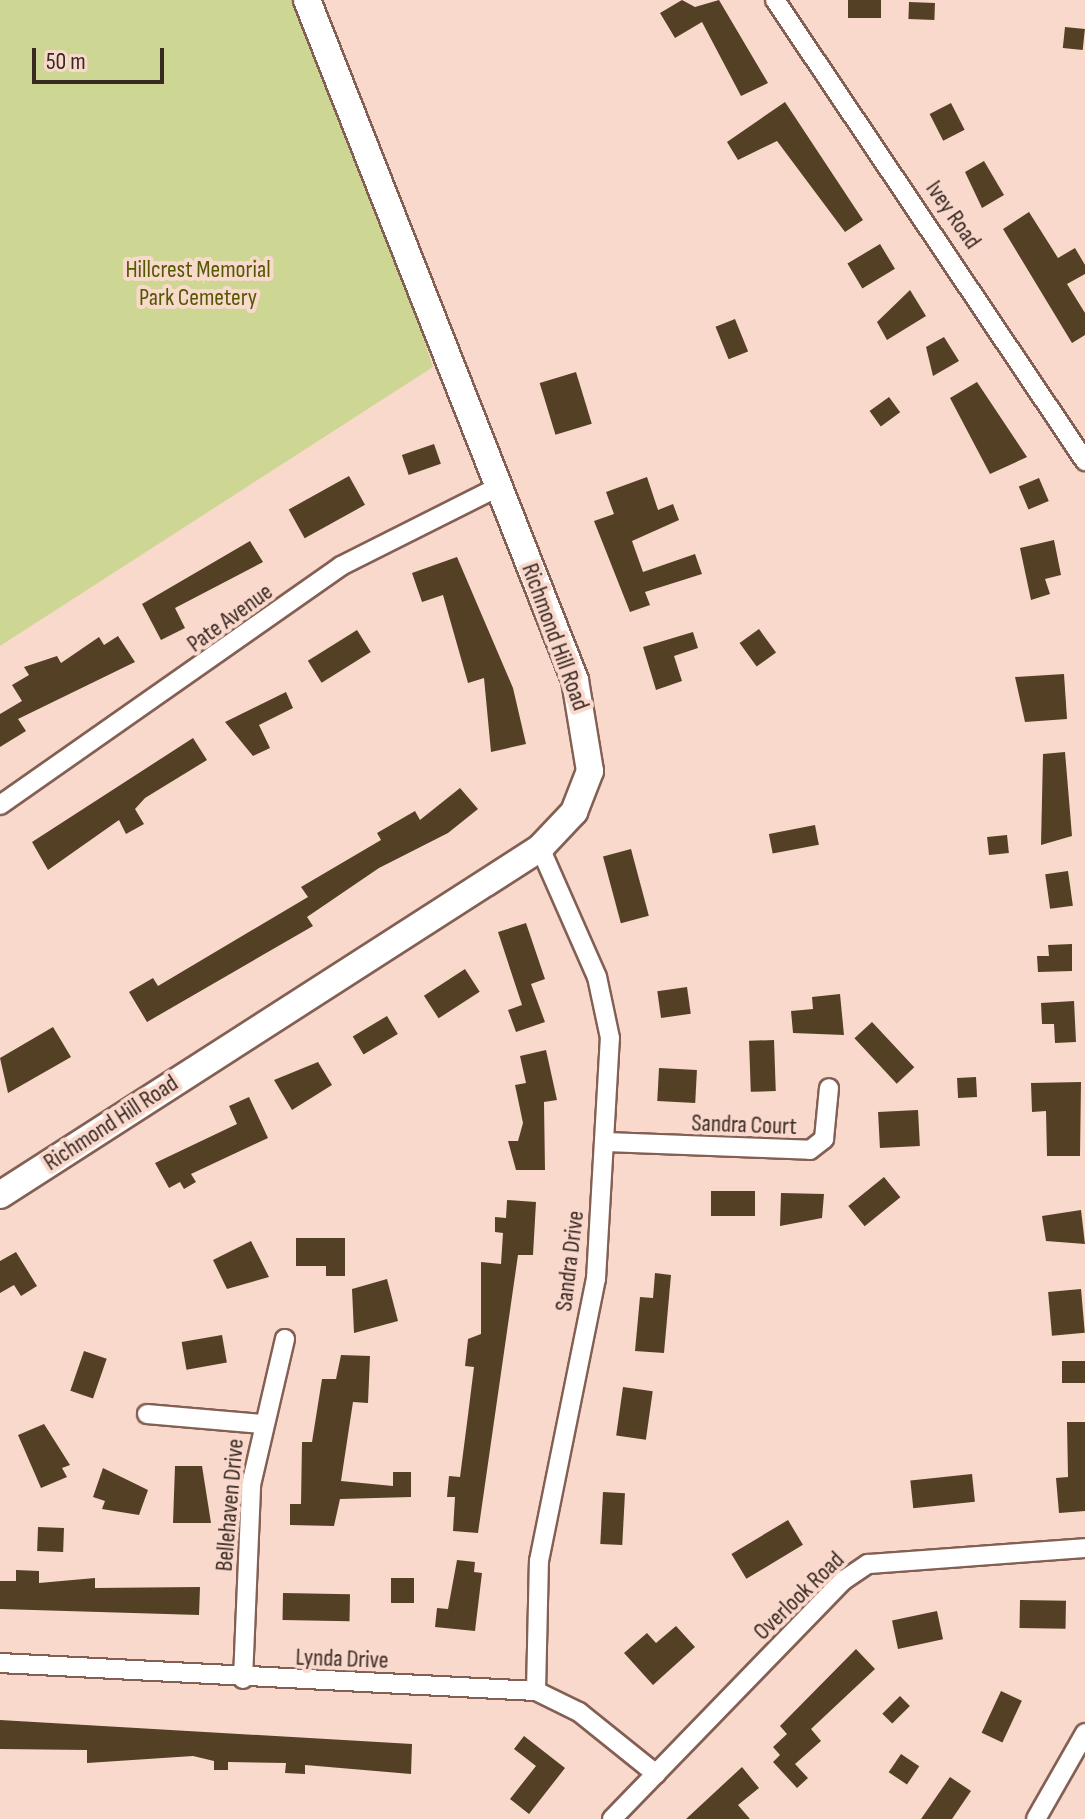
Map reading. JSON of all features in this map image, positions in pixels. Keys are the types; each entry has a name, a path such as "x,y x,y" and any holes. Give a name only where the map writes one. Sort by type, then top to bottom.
{"street":[{"name":"Richmond Hill Road","path":"0,1195 540,848 583,796 592,754 575,680 307,0"},
{"name":"Ivey Road","path":"775,0 1085,461"},
{"name":"Pate Avenue","path":"0,805 341,566 498,487"},
{"name":"Sandra Drive","path":"536,1691 539,1561 596,1279 606,1142 609,1016 540,848"},
{"name":"Sandra Court","path":"606,1142 810,1150 824,1139 829,1088"},
{"name":"Bellehaven Drive","path":"243,1679 251,1485 262,1424 285,1339"},
{"path":"147,1414 262,1424"},
{"name":"Overlook Road","path":"612,1819 844,1580 868,1564 1085,1548"},
{"name":"Lynda Drive","path":"0,1663 243,1679 536,1691 579,1712 656,1774"},
{"path":"1036,1819 1080,1758 1085,1733"}],"green space":[{"name":"Hillcrest Memorial Park Cemetery","path":"0,0 312,0 433,367 0,646"}],"building":[{"path":"682,0 695,7 719,0 768,83 741,96 702,22 675,38 660,13"},
{"path":"848,0 881,0 881,18 848,18"},
{"path":"909,2 935,3 934,20 908,19"},
{"path":"1065,27 1085,29 1083,50 1063,48"},
{"path":"785,102 863,220 845,232 777,141 738,160 727,142"},
{"path":"951,103 965,130 943,141 930,114"},
{"path":"984,161 1004,195 982,208 965,172"},
{"path":"1029,212 1058,258 1075,248 1085,265 1085,274 1067,284 1085,313 1085,335 1072,343 1003,229"},
{"path":"880,244 895,269 862,288 847,264"},
{"path":"910,290 926,316 887,340 877,322"},
{"path":"735,319 748,351 729,359 716,327"},
{"path":"944,337 959,361 933,376 926,347"},
{"path":"576,372 592,424 555,435 540,383"},
{"path":"977,382 1027,457 990,474 950,398"},
{"path":"889,397 900,412 881,426 870,411"},
{"path":"434,444 441,464 409,475 402,455"},
{"path":"349,476 365,505 305,538 289,509"},
{"path":"647,477 658,510 673,504 679,520 632,541 643,572 695,554 702,574 645,592 650,605 630,612 594,521 614,514 606,492"},
{"path":"1039,478 1049,501 1029,510 1019,487"},
{"path":"1054,540 1061,575 1045,579 1050,594 1031,600 1020,548"},
{"path":"250,541 263,562 175,608 185,628 161,640 142,604"},
{"path":"457,557 513,688 526,744 491,752 484,678 468,683 443,595 422,602 412,573"},
{"path":"759,629 776,652 757,667 740,643"},
{"path":"357,630 371,652 322,683 308,661"},
{"path":"693,632 698,648 674,656 682,681 656,690 643,647"},
{"path":"118,636 135,662 18,719 26,731 0,747 0,714 22,701 12,685 29,675 24,667 57,656 61,663 99,637 104,645"},
{"path":"1064,674 1067,719 1025,722 1015,677"},
{"path":"286,692 293,708 259,725 270,748 253,756 225,722"},
{"path":"193,738 207,760 145,798 135,809 144,824 126,834 119,820 48,870 32,842"},
{"path":"1065,752 1072,836 1041,845 1043,754"},
{"path":"460,788 478,809 448,833 379,868 307,917 313,926 147,1022 129,992 153,978 158,986 308,897 301,887 381,840 377,833 415,811 420,820"},
{"path":"815,825 819,845 773,854 769,834"},
{"path":"1007,835 1009,853 989,855 987,837"},
{"path":"631,849 649,916 621,923 603,857"},
{"path":"1068,871 1073,906 1050,909 1045,874"},
{"path":"526,923 545,979 531,984 545,1022 516,1032 508,1010 522,1005 498,932"},
{"path":"1072,944 1072,971 1038,972 1037,956 1049,956 1048,945"},
{"path":"465,969 480,992 439,1018 424,996"},
{"path":"687,987 691,1014 661,1018 657,991"},
{"path":"840,994 844,1035 793,1033 791,1011 813,1009 812,997"},
{"path":"1074,1001 1076,1042 1055,1043 1054,1024 1042,1024 1041,1003"},
{"path":"387,1016 398,1034 364,1055 353,1037"},
{"path":"872,1022 914,1067 897,1084 854,1038"},
{"path":"53,1027 71,1057 8,1093 0,1058"},
{"path":"774,1040 776,1091 751,1092 749,1041"},
{"path":"546,1050 557,1100 544,1102 545,1170 516,1170 508,1141 518,1141 523,1123 515,1085 526,1083 520,1056"},
{"path":"318,1062 332,1085 292,1110 274,1080"},
{"path":"659,1068 697,1070 695,1103 657,1101"},
{"path":"976,1077 977,1097 958,1098 957,1078"},
{"path":"1081,1082 1080,1156 1047,1156 1046,1111 1032,1112 1031,1083"},
{"path":"249,1097 268,1138 191,1174 196,1182 184,1189 180,1182 169,1188 155,1163 237,1124 229,1106"},
{"path":"918,1110 920,1146 880,1148 878,1112"},
{"path":"884,1177 900,1197 865,1226 848,1206"},
{"path":"711,1191 755,1191 755,1216 711,1216"},
{"path":"781,1193 824,1194 822,1218 780,1226"},
{"path":"507,1200 536,1202 533,1255 518,1255 478,1533 453,1531 455,1497 447,1497 449,1476 460,1477 474,1367 465,1366 468,1339 481,1334 481,1262 501,1264 503,1233 495,1232 495,1217 506,1218"},
{"path":"1081,1210 1085,1244 1046,1241 1042,1216"},
{"path":"296,1238 345,1238 345,1276 326,1276 326,1266 296,1266"},
{"path":"251,1241 269,1277 227,1289 213,1260"},
{"path":"16,1252 37,1286 21,1296 14,1285 0,1293 0,1261"},
{"path":"655,1273 671,1275 664,1353 635,1351 640,1297 653,1298"},
{"path":"387,1279 398,1321 354,1333 352,1289"},
{"path":"1081,1289 1085,1333 1052,1336 1048,1292"},
{"path":"222,1335 227,1363 186,1370 182,1342"},
{"path":"84,1351 107,1359 93,1399 70,1391"},
{"path":"341,1355 370,1356 368,1403 353,1402 341,1481 393,1486 393,1472 411,1472 411,1497 340,1499 334,1526 290,1525 290,1504 301,1504 302,1442 312,1442 322,1379 336,1379"},
{"path":"1062,1361 1085,1361 1085,1383 1062,1383"},
{"path":"623,1387 653,1391 646,1440 616,1436"},
{"path":"1067,1422 1085,1422 1085,1511 1059,1513 1056,1478 1068,1477"},
{"path":"44,1424 70,1465 62,1468 67,1477 41,1488 18,1435"},
{"path":"175,1466 202,1466 211,1523 173,1523"},
{"path":"103,1468 148,1490 139,1515 102,1509 105,1501 93,1497"},
{"path":"972,1474 975,1502 913,1508 910,1480"},
{"path":"603,1492 625,1493 622,1545 600,1544"},
{"path":"788,1520 803,1545 746,1579 731,1554"},
{"path":"38,1527 64,1528 63,1552 37,1551"},
{"path":"457,1560 475,1562 474,1572 482,1573 475,1631 435,1627 437,1608 448,1609"},
{"path":"16,1570 39,1571 39,1583 95,1578 95,1588 200,1587 199,1615 0,1609 0,1581 16,1581"},
{"path":"391,1578 414,1578 414,1603 391,1603"},
{"path":"283,1593 350,1594 350,1621 283,1620"},
{"path":"1020,1600 1066,1601 1066,1629 1020,1628"},
{"path":"937,1611 943,1639 898,1649 892,1621"},
{"path":"676,1626 695,1647 653,1685 624,1653 647,1633 656,1643"},
{"path":"856,1649 875,1669 811,1729 821,1741 795,1764 808,1778 797,1788 773,1762 780,1755 773,1747 787,1734 780,1726"},
{"path":"1001,1691 1022,1701 1002,1742 982,1733"},
{"path":"900,1696 910,1706 892,1724 882,1714"},
{"path":"0,1720 412,1744 411,1774 305,1765 305,1774 285,1773 286,1763 228,1762 228,1770 214,1770 214,1761 193,1756 87,1763 87,1750 0,1749"},
{"path":"524,1736 565,1768 529,1814 510,1799 536,1766 514,1749"},
{"path":"901,1754 919,1766 907,1785 889,1772"},
{"path":"742,1767 759,1788 738,1805 750,1819 686,1819"},
{"path":"950,1777 971,1791 952,1819 921,1819"}]}
